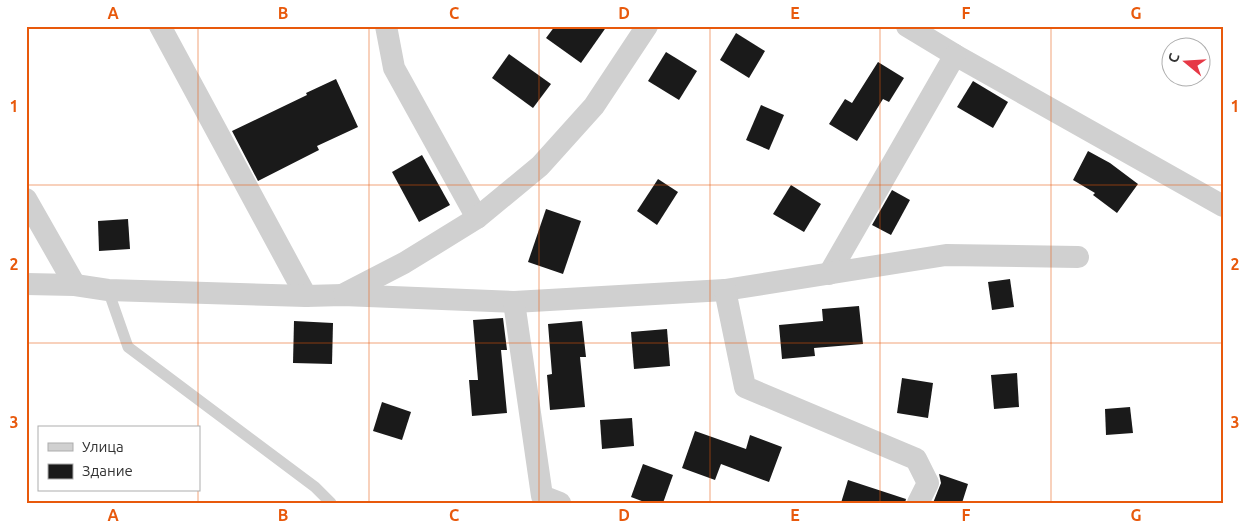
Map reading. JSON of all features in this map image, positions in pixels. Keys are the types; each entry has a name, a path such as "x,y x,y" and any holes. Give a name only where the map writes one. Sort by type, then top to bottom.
{"street":[{"path":"160,26 306,296"},
{"path":"386,26 394,68 477,218"},
{"path":"343,294 404,263 477,218 540,166 588,113 647,26"},
{"path":"907,26 1223,206"},
{"path":"828,274 955,55"},
{"path":"26,199 75,285"},
{"path":"26,284 75,285 108,290 306,296 343,294 514,302 725,290 946,255 1078,257"},
{"path":"725,290 745,387 916,460 928,483 918,503"},
{"path":"514,302 542,496 560,503"}],"lane":[{"path":"108,290 128,348 315,487 331,503"}],"building":[{"path":"555,26 607,26 581,63 546,38"},
{"path":"736,33 765,51 749,78 720,60"},
{"path":"666,52 697,71 679,100 648,81"},
{"path":"509,54 551,84 533,108 492,78"},
{"path":"878,62 904,78 889,102 883,99 857,141 829,124 845,99 852,103"},
{"path":"336,79 358,127 317,146 319,150 258,181 232,131"},
{"path":"973,81 1008,102 993,128 957,107"},
{"path":"761,105 784,115 769,150 746,140"},
{"path":"1088,151 1110,163 1138,184 1117,213 1093,195 1095,193 1073,180"},
{"path":"422,155 450,205 419,222 392,172"},
{"path":"658,179 678,192 657,225 637,211"},
{"path":"791,185 821,204 804,232 773,214"},
{"path":"892,190 910,200 891,235 872,225"},
{"path":"546,209 581,221 563,274 528,262"},
{"path":"128,219 130,249 99,251 98,221"},
{"path":"1010,279 1014,307 992,310 988,282"},
{"path":"859,306 863,344 814,348 815,356 782,359 779,325 823,321 822,309"},
{"path":"503,318 507,350 501,350 507,413 472,416 469,380 478,380 473,320"},
{"path":"294,321 333,323 332,364 293,363"},
{"path":"582,321 586,357 580,357 585,407 550,410 547,375 552,374 548,324"},
{"path":"667,329 670,366 634,369 631,332"},
{"path":"1017,373 1019,407 994,409 991,375"},
{"path":"902,378 933,383 928,418 897,413"},
{"path":"382,402 411,412 402,440 373,431"},
{"path":"1130,407 1133,433 1106,435 1105,409"},
{"path":"632,418 634,446 602,449 600,420"},
{"path":"695,431 746,449 750,435 782,447 769,482 721,464 715,480 682,468"},
{"path":"643,464 673,475 663,503 647,503 631,497"},
{"path":"939,474 968,484 962,503 933,503 941,483"},
{"path":"848,480 906,499 905,503 841,503"}]}
